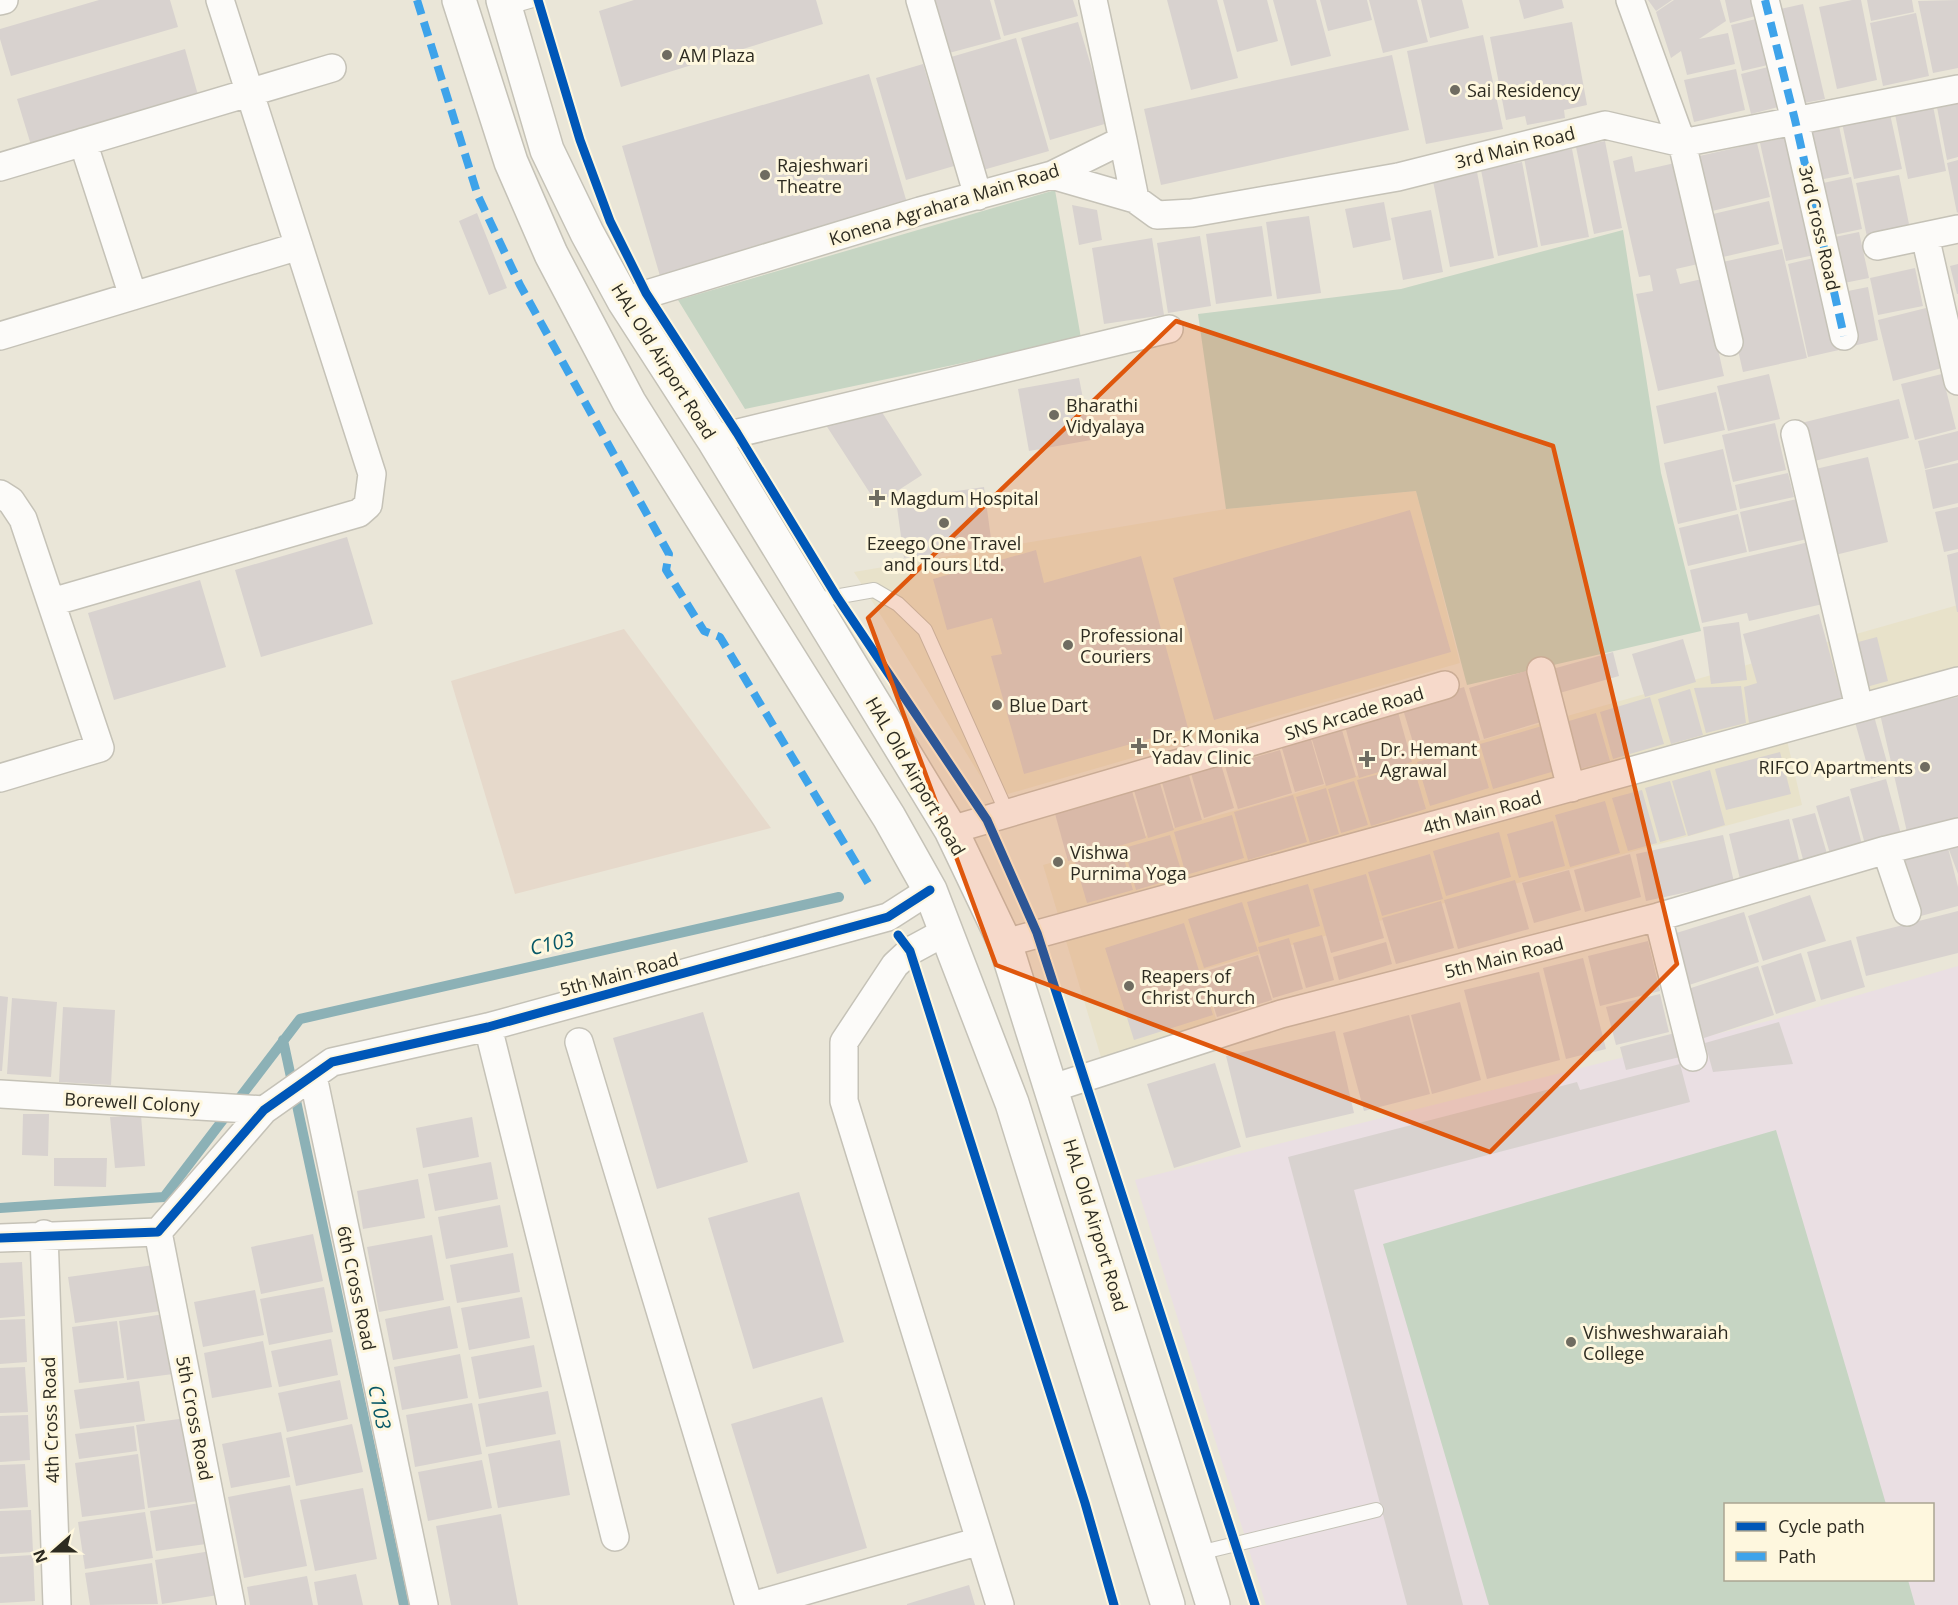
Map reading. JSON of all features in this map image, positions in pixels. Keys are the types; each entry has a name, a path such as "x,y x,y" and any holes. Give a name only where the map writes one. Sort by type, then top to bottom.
{"main road":[{"path":"459,0 511,162 551,254 629,402 889,817 930,890 1012,1103 1168,1605"},
{"name":"HAL Old Airport Road","path":"513,3 547,150 624,301 713,439 951,830 1005,943 1053,1088 1199,1553 1213,1605"},
{"path":"511,162 547,150"}],"street":[{"path":"52,602 359,513 368,505 372,474 219,0"},
{"path":"920,0 978,196"},
{"path":"1093,0 1135,199"},
{"path":"1630,0 1682,143 1729,342"},
{"name":"3rd Cross Road","path":"1765,0 1844,336"},
{"path":"0,167 332,68"},
{"name":"3rd Main Road","path":"1052,175 1135,199 1157,215 1192,213 1398,177 1605,126 1682,143 1958,89"},
{"name":"Konena Agrahara Main Road","path":"624,301 1052,175 1123,140"},
{"path":"83,142 133,296"},
{"path":"1877,246 1958,229"},
{"path":"1925,236 1958,381"},
{"path":"0,336 298,246"},
{"path":"713,439 1169,329"},
{"path":"1795,434 1859,708"},
{"path":"0,494 11,501 23,519 100,748 0,778"},
{"path":"1541,671 1571,788"},
{"name":"4th Main Road","path":"1005,943 1958,681"},
{"name":"SNS Arcade Road","path":"951,830 1445,686"},
{"name":"5th Main Road","path":"1053,1088 1281,1014 1658,917 1886,850 1958,832"},
{"path":"1886,850 1907,912"},
{"name":"5th Main Road","path":"158,1232 264,1110 332,1062 488,1027 888,917 930,890"},
{"path":"1658,917 1693,1058"},
{"path":"947,931 910,951 895,965 844,1042 844,1101 1000,1605"},
{"path":"488,1027 615,1537"},
{"path":"579,1042 749,1605"},
{"name":"6th Cross Road","path":"313,1076 424,1605"},
{"name":"Borewell Colony","path":"0,1094 264,1110"},
{"path":"0,1238 44,1234 158,1232"},
{"name":"5th Cross Road","path":"158,1232 231,1605"},
{"name":"4th Cross Road","path":"44,1234 57,1605"},
{"path":"755,1605 980,1540"}],"lane":[{"path":"812,601 874,590 898,604 925,630 1008,815"},
{"path":"1199,1553 1376,1510"}],"highlighted area":[{"path":"1176,321 1553,446 1677,964 1490,1152 996,965 868,618"}],"shaded area":[{"path":"1416,491 1460,663 994,798 854,572 1226,509"},
{"path":"1958,605 1958,695 1786,736 1802,805 1201,970 1217,1022 1101,1057 1043,865"},
{"path":"624,629 771,828 515,894 451,681"},
{"name":"Vishweshwaraiah College","path":"1958,966 1958,1605 1266,1605 1135,1180 1780,1018"}],"green space":[{"path":"1055,190 1081,338 745,409 678,300"},
{"path":"1623,230 1661,473 1701,631 1467,685 1416,491 1226,509 1198,314 1401,289"},
{"path":"1776,1130 1886,1503 1724,1503 1724,1581 1908,1581 1915,1605 1489,1605 1383,1244"}],"building":[{"path":"99,0 170,0 178,27 11,76 0,39 0,29"},
{"name":"AM Plaza","path":"634,0 816,0 823,24 621,87 599,11"},
{"path":"935,0 990,0 1001,39 949,53"},
{"path":"994,0 1073,0 1078,16 1004,36"},
{"path":"1167,0 1217,0 1238,78 1191,90"},
{"path":"1223,0 1267,0 1278,41 1237,52"},
{"path":"1273,0 1316,0 1331,56 1291,66"},
{"path":"1320,0 1367,0 1372,20 1328,31"},
{"path":"1369,0 1417,0 1428,42 1383,53"},
{"path":"1421,0 1462,0 1469,28 1430,38"},
{"path":"1519,0 1562,0 1564,8 1524,19"},
{"path":"1648,0 1672,0 1656,11"},
{"path":"1674,0 1720,0 1726,21 1699,39 1728,33 1735,64 1687,75 1681,51 1671,58 1656,12"},
{"path":"1725,0 1755,0 1759,15 1730,23"},
{"path":"1861,0 1877,80 1837,89 1819,7"},
{"path":"1867,0 1912,0 1914,12 1871,21"},
{"path":"1958,0 1958,68 1933,73 1918,1"},
{"path":"1803,4 1825,99 1799,104 1776,10"},
{"path":"1916,13 1929,76 1883,86 1870,23"},
{"path":"1760,18 1772,64 1742,71 1731,25"},
{"path":"1078,22 1108,123 1050,140 1021,38"},
{"path":"1572,22 1587,105 1564,110 1565,118 1527,125 1525,116 1506,120 1490,37"},
{"name":"Sai Residency","path":"1483,35 1503,129 1426,144 1407,51"},
{"path":"1016,38 1049,151 983,170 951,57"},
{"path":"185,49 198,95 31,145 17,99"},
{"path":"1392,55 1409,130 1161,185 1144,109"},
{"path":"923,64 954,166 906,180 876,78"},
{"path":"1772,66 1782,106 1751,114 1741,74"},
{"path":"1736,69 1745,110 1694,122 1684,80"},
{"name":"Rajeshwari Theatre","path":"869,74 907,203 660,276 622,146"},
{"path":"1958,98 1958,157 1947,160 1936,102"},
{"path":"1933,106 1946,171 1908,179 1895,114"},
{"path":"1890,114 1902,169 1854,179 1842,123"},
{"path":"1839,126 1849,174 1814,181 1804,133"},
{"path":"1792,136 1819,254 1786,261 1760,143"},
{"path":"1605,141 1622,228 1594,234 1576,147"},
{"path":"1757,143 1770,197 1708,212 1695,157"},
{"path":"1572,149 1589,237 1541,246 1524,158"},
{"path":"1632,156 1635,172 1675,163 1698,264 1676,269 1680,284 1702,279 1724,376 1658,391 1636,294 1653,291 1650,275 1639,277 1613,161"},
{"path":"1958,160 1958,212 1957,213 1947,163"},
{"path":"1522,162 1538,247 1498,256 1481,170"},
{"path":"1477,172 1494,258 1450,267 1433,181"},
{"path":"1899,175 1910,229 1867,237 1856,183"},
{"path":"1851,177 1862,229 1824,237 1814,185"},
{"path":"1769,201 1779,244 1723,257 1713,214"},
{"path":"1384,202 1391,240 1353,248 1345,209"},
{"path":"1072,205 1097,210 1102,240 1079,245"},
{"path":"1431,210 1443,272 1403,280 1391,218"},
{"path":"477,213 507,288 489,295 459,221"},
{"path":"1309,216 1321,293 1277,299 1266,222"},
{"path":"1262,226 1272,296 1216,304 1206,234"},
{"path":"1859,232 1869,278 1834,285 1825,239"},
{"path":"1200,236 1211,306 1168,313 1157,243"},
{"path":"1152,238 1164,315 1104,324 1092,248"},
{"path":"1782,249 1807,358 1743,372 1718,263"},
{"path":"1818,257 1839,350 1808,357 1788,264"},
{"path":"1958,264 1958,294 1957,294 1950,266"},
{"path":"1915,268 1923,306 1878,315 1870,278"},
{"path":"1868,287 1878,340 1849,347 1838,293"},
{"path":"1926,308 1942,368 1893,381 1878,320"},
{"path":"1769,374 1780,419 1728,431 1717,386"},
{"path":"1942,374 1956,429 1915,440 1901,384"},
{"name":"Bharathi Vidyalaya","path":"1079,378 1091,440 1029,451 1018,389"},
{"path":"1716,392 1725,430 1664,444 1656,406"},
{"path":"1899,399 1909,438 1806,463 1797,424"},
{"name":"Magdum Hospital","path":"878,406 922,475 877,504 822,419"},
{"path":"1775,423 1786,470 1733,482 1722,435"},
{"path":"1958,431 1958,460 1925,469 1918,441"},
{"path":"1723,449 1737,510 1678,524 1664,463"},
{"path":"1868,457 1888,542 1831,556 1811,470"},
{"path":"1958,463 1958,503 1933,509 1925,470"},
{"path":"1788,473 1794,497 1740,509 1735,485"},
{"name":"Ezeego One Travel and Tours Ltd.","path":"984,487 992,546 904,558 896,500"},
{"path":"1797,499 1807,539 1749,552 1740,512"},
{"path":"1958,507 1958,549 1944,552 1935,512"},
{"path":"1410,510 1451,652 1214,720 1173,578"},
{"path":"1738,514 1747,552 1688,566 1679,528"},
{"path":"347,537 373,624 261,657 235,570"},
{"path":"1809,542 1823,604 1749,621 1747,613 1702,623 1690,570"},
{"path":"1036,550 1044,583 1141,556 1188,728 1024,774 991,656 1002,654 992,618 947,630 933,579"},
{"path":"1958,552 1958,612 1957,612 1947,555"},
{"path":"200,580 226,667 114,700 88,613"},
{"path":"1819,614 1842,698 1749,723 1744,687 1757,683 1743,634"},
{"path":"1739,622 1747,680 1711,684 1703,627"},
{"path":"1877,637 1888,681 1859,689 1847,645"},
{"path":"1683,639 1696,682 1645,697 1632,654"},
{"path":"1613,652 1619,676 1556,694 1549,670"},
{"path":"1529,670 1544,721 1484,739 1469,688"},
{"path":"1741,686 1746,723 1706,733 1694,688"},
{"path":"1464,687 1480,740 1418,759 1402,706"},
{"path":"1690,689 1703,735 1671,744 1658,699"},
{"path":"1650,697 1664,744 1613,759 1600,712"},
{"name":"RIFCO Apartments","path":"1958,697 1958,820 1907,832 1880,714"},
{"path":"1398,712 1412,762 1359,778 1345,726"},
{"path":"1596,713 1610,761 1576,770 1562,723"},
{"path":"1874,716 1890,773 1871,779 1855,722"},
{"path":"1542,726 1555,771 1493,789 1480,744"},
{"path":"1341,727 1356,777 1326,786 1311,736"},
{"path":"1310,736 1324,784 1295,792 1281,745"},
{"path":"1476,745 1489,788 1430,806 1417,762"},
{"path":"1280,750 1292,793 1238,809 1225,766"},
{"path":"1780,752 1791,794 1726,810 1715,769"},
{"path":"1220,761 1234,808 1204,818 1190,770"},
{"path":"1413,765 1426,809 1371,826 1357,780"},
{"path":"1710,770 1725,825 1688,836 1672,781"},
{"path":"1188,772 1202,820 1175,828 1161,779"},
{"path":"1886,779 1902,838 1866,848 1850,789"},
{"path":"1159,780 1174,830 1148,838 1133,787"},
{"path":"1354,781 1368,825 1341,833 1328,789"},
{"path":"1670,781 1686,835 1660,842 1645,788"},
{"path":"1131,788 1146,838 1068,861 1054,810"},
{"path":"1326,788 1339,834 1310,843 1296,797"},
{"path":"1642,790 1657,843 1628,851 1612,798"},
{"path":"1293,795 1307,842 1248,860 1234,812"},
{"path":"1849,796 1863,848 1831,857 1816,806"},
{"path":"1605,801 1620,853 1570,867 1555,815"},
{"path":"1815,813 1828,857 1804,863 1792,819"},
{"path":"1232,815 1244,858 1186,875 1174,832"},
{"path":"1789,819 1800,864 1740,879 1729,834"},
{"path":"1553,821 1565,866 1519,878 1507,834"},
{"path":"1499,832 1511,877 1446,896 1433,851"},
{"path":"1170,835 1183,876 1136,890 1124,848"},
{"path":"1723,835 1734,882 1646,901 1636,854"},
{"path":"1947,844 1958,887 1958,906 1917,917 1900,855"},
{"path":"1958,844 1958,874 1948,847"},
{"path":"1121,849 1133,890 1087,903 1075,862"},
{"path":"1430,854 1443,899 1382,916 1368,872"},
{"path":"1630,854 1641,897 1585,912 1574,870"},
{"path":"1569,870 1581,910 1534,923 1522,883"},
{"path":"1366,874 1384,938 1331,953 1313,889"},
{"path":"1515,880 1529,929 1458,949 1444,900"},
{"path":"1308,884 1320,926 1259,943 1247,902"},
{"path":"1810,895 1826,941 1763,961 1748,916"},
{"path":"1441,901 1454,948 1396,964 1382,918"},
{"path":"1242,902 1258,951 1204,968 1188,919"},
{"path":"1958,911 1958,953 1866,976 1856,937"},
{"path":"1744,912 1759,962 1686,986 1670,935"},
{"path":"1184,923 1213,1015 1134,1040 1105,948"},
{"path":"1322,935 1334,980 1306,988 1293,943"},
{"path":"1289,938 1303,989 1273,998 1258,947"},
{"path":"1851,940 1865,987 1821,1000 1807,952"},
{"path":"1648,941 1660,991 1600,1006 1588,956"},
{"path":"1386,942 1392,964 1339,980 1333,957"},
{"path":"1801,953 1816,1001 1776,1014 1761,966"},
{"path":"1258,955 1272,1000 1217,1017 1203,972"},
{"path":"1583,958 1606,1049 1566,1059 1543,968"},
{"path":"1758,966 1774,1015 1704,1038 1688,989"},
{"path":"1539,972 1560,1060 1487,1079 1464,990"},
{"path":"1660,994 1669,1032 1616,1045 1606,1007"},
{"path":"0,996 8,997 2,1071 0,1071"},
{"path":"12,998 57,1002 51,1077 7,1074"},
{"path":"1460,1002 1481,1080 1432,1094 1411,1015"},
{"path":"63,1007 115,1010 111,1085 59,1082"},
{"path":"703,1012 748,1162 657,1189 613,1038"},
{"path":"1409,1015 1430,1094 1364,1111 1343,1033"},
{"path":"1779,1022 1793,1064 1713,1072 1705,1043"},
{"path":"1335,1031 1354,1113 1246,1138 1226,1056"},
{"path":"1675,1033 1680,1057 1626,1070 1620,1047"},
{"path":"1215,1063 1241,1147 1174,1168 1147,1084"},
{"path":"1680,1064 1690,1102 1354,1190 1463,1605 1407,1605 1288,1157 1577,1082 1580,1090"},
{"path":"23,1114 49,1114 48,1156 22,1155"},
{"path":"141,1115 145,1166 115,1168 110,1117"},
{"path":"472,1117 479,1157 423,1168 416,1128"},
{"path":"54,1158 107,1158 106,1187 54,1186"},
{"path":"491,1162 498,1199 435,1211 428,1174"},
{"path":"418,1179 425,1218 363,1229 357,1191"},
{"path":"799,1192 844,1342 753,1369 708,1218"},
{"path":"500,1205 508,1247 446,1259 438,1217"},
{"path":"313,1234 323,1281 261,1294 251,1247"},
{"path":"432,1235 444,1300 379,1312 367,1247"},
{"path":"513,1253 520,1292 457,1303 450,1265"},
{"path":"22,1262 25,1316 0,1318 0,1263"},
{"path":"154,1265 161,1311 75,1323 68,1277"},
{"path":"324,1287 333,1332 269,1345 260,1299"},
{"path":"255,1290 264,1335 203,1347 194,1302"},
{"path":"522,1297 530,1338 469,1350 461,1308"},
{"path":"450,1306 458,1348 393,1360 385,1319"},
{"path":"164,1314 173,1374 127,1380 119,1321"},
{"path":"25,1319 27,1362 0,1364 0,1320"},
{"path":"117,1321 124,1378 79,1383 72,1327"},
{"path":"331,1339 338,1375 279,1387 271,1351"},
{"path":"263,1341 272,1387 212,1398 204,1353"},
{"path":"534,1345 542,1387 479,1399 471,1357"},
{"path":"460,1354 468,1398 402,1410 394,1367"},
{"path":"25,1367 28,1412 0,1413 0,1368"},
{"path":"340,1380 348,1419 287,1432 278,1393"},
{"path":"139,1381 145,1421 80,1429 74,1390"},
{"path":"548,1391 556,1434 486,1447 478,1404"},
{"path":"822,1397 867,1548 777,1574 731,1424"},
{"path":"472,1403 482,1454 415,1467 406,1415"},
{"path":"28,1415 30,1460 0,1462 0,1416"},
{"path":"186,1418 198,1501 148,1508 136,1425"},
{"path":"352,1424 363,1472 296,1486 286,1438"},
{"path":"134,1426 137,1451 79,1459 75,1434"},
{"path":"281,1432 290,1477 231,1488 222,1444"},
{"path":"560,1440 570,1495 498,1508 488,1454"},
{"path":"138,1454 145,1509 82,1517 75,1463"},
{"path":"482,1460 492,1508 428,1521 418,1472"},
{"path":"25,1464 28,1507 0,1509 0,1465"},
{"path":"290,1485 307,1566 244,1578 228,1497"},
{"path":"363,1488 377,1559 315,1571 300,1500"},
{"path":"200,1503 206,1544 156,1551 150,1511"},
{"path":"31,1510 33,1552 0,1554 0,1511"},
{"path":"145,1512 153,1558 85,1569 78,1522"},
{"path":"501,1514 518,1605 451,1605 436,1526"},
{"path":"211,1551 218,1595 162,1604 155,1560"},
{"path":"33,1555 35,1601 0,1603 0,1557"},
{"path":"152,1563 158,1604 90,1605 85,1573"},
{"path":"356,1574 363,1605 318,1605 314,1582"},
{"path":"307,1576 313,1605 250,1605 247,1587"},
{"path":"969,1585 975,1605 907,1605 907,1604"}],"waterway":[{"name":"C103","path":"0,1208 164,1197 300,1019 839,897"},
{"name":"C103","path":"283,1040 404,1605"}],"marked path":[{"path":"417,0 478,196 520,285 669,554 666,570 704,631 720,637 868,883"},
{"path":"1765,0 1844,336"}],"cycle path":[{"path":"538,0 580,140 610,221 646,293 737,433 837,597 987,820 1037,933 1255,1605"},
{"path":"0,1238 158,1232 264,1110 332,1062 488,1027 888,917 930,890"},
{"path":"898,935 910,951 1085,1503 1114,1605"}],"place":[{"name":"AM Plaza","path":"667,55"},
{"name":"Sai Residency","path":"1455,90"},
{"name":"Rajeshwari Theatre","path":"765,175"},
{"name":"Bharathi Vidyalaya","path":"1054,415"},
{"name":"Magdum Hospital","path":"877,498"},
{"name":"Ezeego One Travel and Tours Ltd.","path":"944,523"},
{"name":"Professional Couriers","path":"1068,645"},
{"name":"Blue Dart","path":"997,705"},
{"name":"Dr. K Monika Yadav Clinic","path":"1139,746"},
{"name":"Dr. Hemant Agrawal","path":"1367,759"},
{"name":"RIFCO Apartments","path":"1925,767"},
{"name":"Vishwa Purnima Yoga","path":"1058,862"},
{"name":"Reapers of Christ Church","path":"1129,986"},
{"name":"Vishweshwaraiah College","path":"1571,1342"}]}
